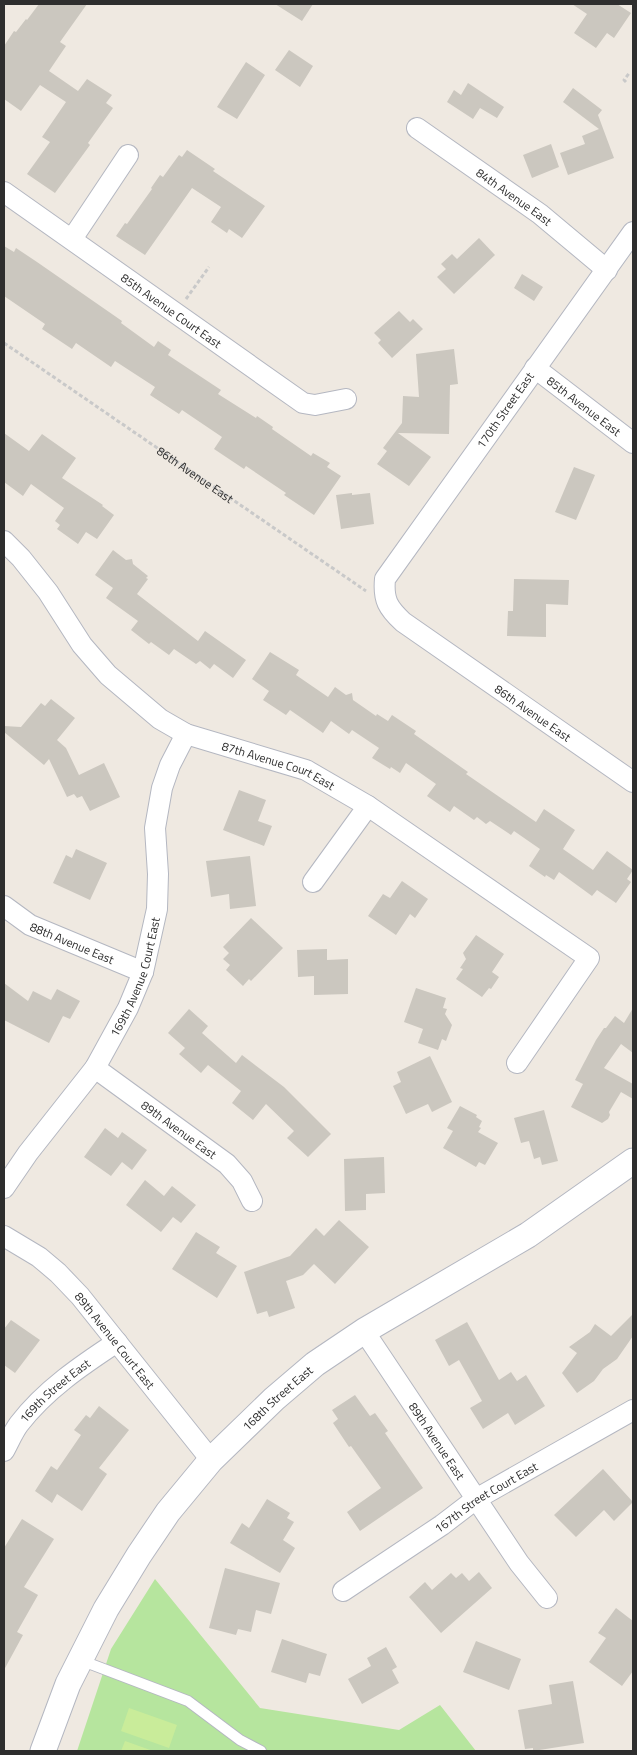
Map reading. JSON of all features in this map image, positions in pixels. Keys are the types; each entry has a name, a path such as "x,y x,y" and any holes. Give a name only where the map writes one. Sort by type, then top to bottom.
{"street":[{"name":"84th Avenue East","path":"417,128 547,219 607,270"},
{"path":"72,239 128,155"},
{"name":"85th Avenue Court East","path":"4,192 303,403 315,405 346,399"},
{"name":"170th Street East","path":"386,598 385,579 633,232"},
{"name":"85th Avenue East","path":"535,368 633,443"},
{"name":"87th Avenue Court East","path":"4,541 21,558 48,592 82,645 108,675 160,719 186,734 306,770 368,806 589,958 517,1063"},
{"name":"86th Avenue East","path":"386,598 403,622 633,782"},
{"name":"169th Avenue Court East","path":"4,1188 28,1153 95,1068 128,1008 143,972 157,909 158,874 155,828 162,788 170,765 186,734"},
{"path":"313,882 368,806"},
{"name":"88th Avenue East","path":"4,906 30,925 143,972"},
{"name":"89th Avenue East","path":"95,1068 227,1164 242,1181 252,1200"},
{"name":"168th Street East","path":"43,1751 68,1684 106,1609 168,1512 211,1460 281,1393 316,1364 364,1330 528,1235 633,1162"},
{"name":"89th Avenue Court East","path":"4,1236 39,1258 58,1273 80,1296 211,1460"},
{"name":"89th Avenue East","path":"364,1330 519,1563 548,1598"},
{"name":"169th Street East","path":"4,1451 11,1422 33,1408 77,1368 117,1342"},
{"name":"167th Street Court East","path":"343,1591 442,1525 476,1499 633,1410"}],"lane":[{"path":"80,1660 188,1701 240,1740 261,1751"}],"path":[{"path":"626,82 624,80 630,72"},
{"path":"185,301 209,267"},
{"name":"86th Avenue East","path":"4,343 386,598"}],"green space":[{"path":"155,1579 260,1708 399,1730 440,1705 476,1751 77,1751 111,1649"},
{"path":"129,1708 177,1725 169,1748 121,1731"},
{"path":"125,1741 153,1751 121,1751"}],"building":[{"path":"39,4 87,4 60,42 66,46 49,71 78,91 87,79 112,95 106,103 113,108 88,143 90,145 55,193 27,174 50,142 42,137 66,102 40,85 21,111 4,99 4,46 14,31 16,32"},
{"path":"275,4 313,4 302,21"},
{"path":"572,4 617,4 631,13 614,38 607,33 596,48 574,33 587,14"},
{"path":"289,50 313,66 300,87 275,70"},
{"path":"246,62 265,75 237,119 217,107"},
{"path":"468,83 504,107 497,118 480,108 473,119 447,102 454,90 461,95"},
{"path":"573,88 602,110 598,115 614,158 568,175 560,153 585,144 582,136 599,129 563,102"},
{"path":"551,144 559,167 532,178 523,155"},
{"path":"187,150 215,169 213,171 265,206 242,238 229,229 227,233 211,222 221,207 192,188 145,255 116,236 125,223 127,224 160,175 163,177 179,155 182,157"},
{"path":"479,238 495,255 454,294 437,277 446,269 441,264 452,254 457,259"},
{"path":"4,246 14,252 16,248 37,262 122,321 121,323 154,347 158,341 171,350 168,355 221,390 218,394 256,418 257,416 273,427 272,429 311,456 313,453 330,463 327,467 341,476 314,515 246,466 244,469 214,449 222,437 182,410 179,414 150,395 155,387 115,361 111,367 76,343 72,349 42,329 45,324 4,296"},
{"path":"522,274 543,287 534,301 514,288"},
{"path":"399,311 410,322 413,319 423,329 392,358 378,343 381,340 374,333"},
{"path":"454,349 458,384 450,385 449,434 398,433 431,457 409,486 377,464 387,451 383,448 402,423 403,396 419,397 416,354"},
{"path":"4,433 29,451 42,434 76,458 62,478 103,505 114,515 97,539 86,532 78,544 57,529 60,525 55,521 64,508 31,484 23,496 4,482"},
{"path":"574,467 595,475 576,520 555,512"},
{"path":"352,493 352,495 370,493 374,524 341,529 336,495"},
{"path":"113,550 126,560 132,559 133,564 148,576 146,578 148,579 137,594 198,641 205,631 246,660 233,678 214,664 210,669 200,661 196,664 174,649 169,655 151,642 149,644 131,630 138,621 106,598 113,588 95,575"},
{"path":"514,579 569,580 568,605 546,604 546,637 507,636 508,611 513,611"},
{"path":"270,652 299,670 296,675 328,697 335,687 346,695 352,693 353,700 376,716 377,714 388,721 392,715 416,731 414,734 468,772 466,774 536,822 544,809 575,830 563,849 593,870 607,851 633,870 627,879 631,882 616,903 597,890 592,896 559,872 554,880 546,875 545,877 529,866 540,849 514,831 511,835 490,821 486,824 477,817 474,820 454,806 450,812 427,796 436,784 406,763 400,773 391,767 390,769 372,758 379,748 352,730 349,734 331,721 323,733 290,710 286,715 263,700 269,691 252,679"},
{"path":"51,699 75,718 57,740 66,748 79,775 104,763 120,797 90,811 82,796 77,798 74,794 67,797 49,759 44,765 4,732 4,726 21,727 41,703 45,706"},
{"path":"239,790 266,800 258,821 272,826 264,846 223,830"},
{"path":"76,849 107,863 90,900 53,883 66,855 72,858"},
{"path":"250,856 256,906 230,909 229,894 211,897 206,861"},
{"path":"402,881 428,899 415,918 410,914 396,935 368,916 383,894 390,898"},
{"path":"251,918 283,948 251,981 249,979 243,986 226,970 230,965 223,959 229,953 223,947"},
{"path":"476,935 504,954 492,972 499,977 491,989 489,988 482,997 456,979 463,969 460,968 466,959 463,953"},
{"path":"327,949 327,960 348,959 348,994 314,995 314,976 298,977 297,950"},
{"path":"4,983 28,1001 33,991 51,1000 57,989 80,1001 70,1019 63,1016 49,1043 4,1020"},
{"path":"416,988 446,998 443,1008 447,1009 445,1014 452,1025 446,1041 442,1039 438,1050 418,1043 423,1029 404,1022"},
{"path":"633,1008 633,1053 621,1044 604,1068 633,1084 633,1099 621,1092 609,1112 608,1119 602,1123 571,1107 583,1084 575,1080 604,1028 615,1016 624,1023"},
{"path":"189,1009 208,1026 202,1033 236,1063 242,1055 284,1087 331,1134 308,1157 287,1138 294,1131 266,1104 253,1120 232,1103 241,1091 208,1065 201,1073 179,1054 185,1048 168,1033"},
{"path":"430,1056 452,1102 432,1112 428,1104 406,1114 393,1086 401,1082 397,1072"},
{"path":"460,1106 477,1115 476,1117 482,1121 478,1132 498,1143 485,1165 479,1162 476,1167 443,1148 453,1131 447,1128"},
{"path":"544,1110 558,1161 542,1165 540,1157 534,1159 529,1141 521,1143 514,1118"},
{"path":"105,1128 118,1138 122,1132 147,1150 132,1170 122,1162 111,1176 84,1157"},
{"path":"384,1157 385,1193 366,1194 366,1210 345,1211 344,1159"},
{"path":"145,1180 164,1196 172,1186 196,1205 181,1223 173,1217 161,1232 126,1205"},
{"path":"339,1220 369,1247 335,1284 314,1264 303,1275 286,1281 295,1308 269,1317 267,1311 257,1314 244,1272 290,1256 316,1228 324,1236"},
{"path":"196,1232 220,1247 216,1253 237,1266 217,1298 172,1269"},
{"path":"633,1314 633,1336 617,1359 603,1369 594,1381 577,1393 562,1373 577,1353 569,1347 590,1332 595,1324 611,1336"},
{"path":"11,1320 40,1340 15,1373 4,1365 4,1329"},
{"path":"467,1322 499,1380 511,1372 517,1381 526,1375 545,1406 515,1425 508,1413 483,1429 470,1408 482,1401 459,1360 449,1366 435,1340"},
{"path":"355,1395 370,1416 375,1413 388,1431 385,1433 423,1488 360,1531 347,1512 381,1488 333,1423 338,1419 332,1410"},
{"path":"99,1406 129,1430 99,1468 107,1474 82,1511 57,1494 52,1503 35,1491 51,1466 57,1470 81,1435 74,1430 86,1415 90,1418"},
{"path":"603,1469 633,1502 614,1521 604,1510 576,1537 554,1515"},
{"path":"267,1499 290,1513 287,1518 294,1522 283,1540 295,1548 280,1573 230,1543 242,1523 249,1528"},
{"path":"22,1519 54,1539 24,1587 38,1595 17,1632 23,1635 4,1670 4,1548"},
{"path":"225,1568 280,1583 271,1614 256,1610 251,1632 238,1629 236,1635 209,1628"},
{"path":"479,1572 492,1588 441,1633 409,1597 425,1582 432,1590 451,1573 456,1578 462,1573 469,1581"},
{"path":"616,1608 633,1621 633,1671 622,1686 589,1662 606,1638 598,1633"},
{"path":"282,1639 327,1654 320,1676 309,1673 306,1683 271,1672"},
{"path":"476,1641 521,1659 509,1690 463,1672"},
{"path":"386,1647 397,1667 392,1670 399,1683 362,1704 348,1679 371,1666 367,1658"},
{"path":"573,1681 584,1743 533,1751 533,1748 525,1749 518,1710 552,1704 549,1685"}]}
